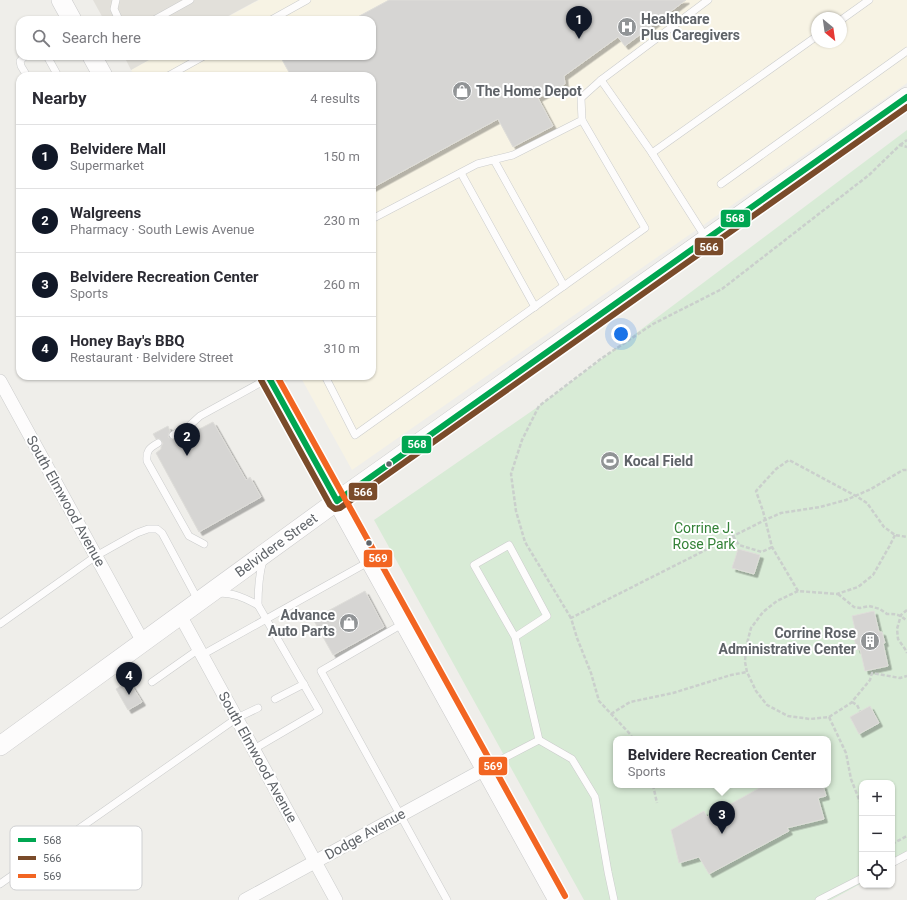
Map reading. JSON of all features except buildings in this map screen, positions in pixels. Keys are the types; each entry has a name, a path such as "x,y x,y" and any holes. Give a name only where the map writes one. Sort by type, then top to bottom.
{"main road":[{"path":"94,60 101,72"},
{"name":"Belvidere Street","path":"0,746 337,501 907,97"},
{"path":"270,380 558,900"}],"street":[{"name":"South Elmwood Avenue","path":"0,381 144,642"},
{"name":"South Elmwood Avenue","path":"180,615 336,900"},
{"name":"Dodge Avenue","path":"245,900 485,769"}],"lane":[{"path":"116,0 114,9 117,16"},
{"path":"161,16 190,0"},
{"path":"277,16 307,0"},
{"path":"327,380 355,435 645,228 582,120 581,98 601,80 708,0"},
{"path":"847,16 869,0"},
{"path":"652,153 811,40"},
{"path":"721,184 907,51"},
{"path":"21,60 21,66 24,72"},
{"path":"49,60 56,72"},
{"path":"175,72 197,60"},
{"path":"601,80 652,153 707,238"},
{"path":"376,217 477,164 513,155 582,120"},
{"path":"494,160 564,286"},
{"path":"461,173 535,307"},
{"path":"173,435 189,426 200,416 263,380"},
{"path":"158,443 148,450 146,456 147,461 189,536 204,544"},
{"path":"0,624 96,556 137,533 148,529 157,529 162,533 205,597 230,593 246,598 258,605 319,711 254,749"},
{"path":"515,637 547,616 509,545 474,565 515,637 540,740 572,760 596,798 614,900"},
{"path":"258,605 260,571 265,553"},
{"path":"152,682 200,652 267,619 370,561"},
{"path":"404,623 321,672 447,900"},
{"path":"275,699 304,684"},
{"path":"83,826 237,718 258,708"},
{"path":"485,769 540,740"},
{"path":"895,861 907,855"},
{"path":"0,884 10,877"},
{"path":"819,900 859,880"}],"path":[{"path":"631,736 599,701 591,673 577,638 572,618 525,542 516,511 511,474 522,440 539,406 602,358 653,324 722,288 869,175 907,140"},
{"path":"900,145 907,147"},
{"path":"798,591 772,547 764,511 756,491 776,469 789,460 867,503 884,526 895,535 907,537"},
{"path":"572,618 781,513 820,507 846,500 871,489 903,470 907,470"},
{"path":"895,535 873,575 858,587 838,594 798,591 777,601 763,612 751,628 746,647 746,662 747,672 756,691 767,705 788,716 810,718 829,717 851,704 870,680 872,673 900,678 907,676"},
{"path":"733,536 739,545 762,552 772,547"},
{"path":"838,594 854,606 860,608 870,606 880,609 887,614 901,615 907,621"},
{"path":"907,610 901,615 897,629 898,639 906,649 907,653"},
{"path":"611,714 630,702 673,693 724,677 747,672"},
{"path":"852,702 856,705 860,712"},
{"path":"829,717 846,753 851,779 859,799"},
{"path":"654,788 657,803"},
{"path":"895,842 907,836"}],"shaded area":[{"path":"93,0 258,0 228,16 102,16"},
{"path":"259,0 907,0 907,83 352,470 302,380 376,380 376,72 132,72 131,70 149,60 376,60 376,16 229,16"},
{"path":"126,60 149,60 131,70"}],"green space":[{"name":"Corrine J. Rose Park","path":"907,130 907,859 895,865 895,780 859,780 859,885 831,900 584,900 374,520 539,406"}],"transit line":[{"name":"568","path":"270,380 337,501 907,97"},
{"name":"566","path":"261,380 330,505 335,509 340,508 907,107"},
{"name":"569","path":"279,380 565,896"}],"place":[{"name":"Healthcare Plus Caregivers","path":"627,27"},
{"name":"Belvidere Mall","path":"579,39"},
{"name":"The Home Depot","path":"462,91"},
{"name":"Walgreens","path":"187,456"},
{"name":"Kocal Field","path":"610,461"},
{"name":"Advance Auto Parts","path":"349,623"},
{"name":"Corrine Rose Administrative Center","path":"870,641"},
{"name":"Honey Bay's BBQ","path":"129,695"},
{"name":"Belvidere Recreation Center","path":"722,834"}]}
